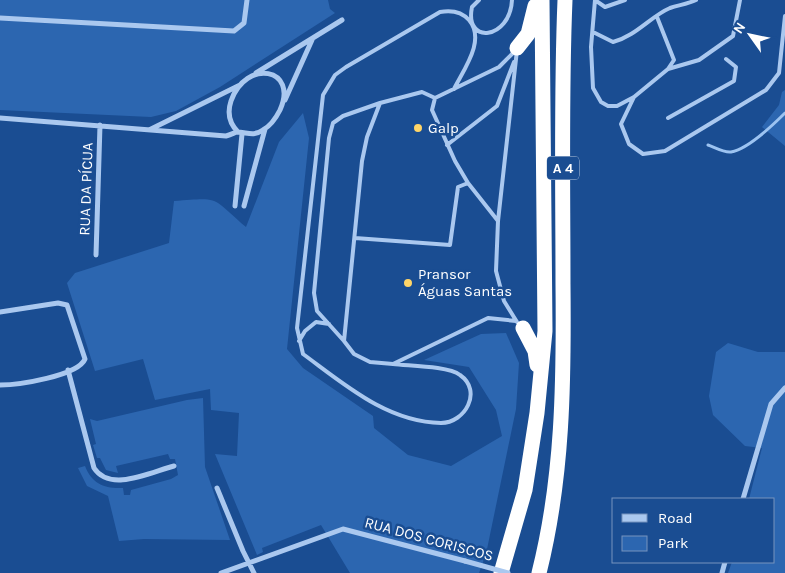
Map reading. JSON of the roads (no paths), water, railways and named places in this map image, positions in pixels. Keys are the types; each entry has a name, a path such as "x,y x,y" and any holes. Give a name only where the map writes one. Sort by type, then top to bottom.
{"highway":[{"path":"517,48 528,34 536,0"},
{"name":"A 4","path":"501,573 525,490 537,413 545,331 542,0"},
{"name":"A 4","path":"539,573 546,547 559,461 564,336 565,0"},
{"path":"519,324 535,350 534,400 537,413"}],"street":[{"path":"0,18 234,31 244,23 247,0"},
{"path":"148,130 240,84 342,20"},
{"path":"244,206 265,129 277,115 289,94 312,38"},
{"path":"256,73 269,73 278,79 284,93 283,102"},
{"path":"235,206 240,133 230,123 229,114 234,96 240,84"},
{"path":"0,118 226,136 240,133 253,134 265,129"},
{"name":"RUA DA PÍCUA","path":"96,255 100,125"},
{"path":"0,312 63,304 70,311 84,362 68,370 30,382 0,386"},
{"path":"68,370 97,474 103,478 118,481 174,466"},
{"path":"743,498 771,404 785,388"},
{"path":"217,488 243,552 254,573"},
{"name":"RUA DOS CORISCOS","path":"250,563 343,529 508,573"},
{"path":"220,573 250,563"}],"lane":[{"path":"454,89 472,54 476,38 472,8 479,0"},
{"path":"435,98 422,92 380,103 343,116 334,123 329,138 314,293 317,311 354,354 370,362 449,370 460,375 469,385 471,397 466,412 455,421 443,423 400,416 360,396 303,354 297,328 323,95 329,82 346,67 440,12 452,10 466,16 478,30 486,34 496,32 511,10 512,0"},
{"path":"595,0 605,7 624,0"},
{"path":"595,0 591,47 593,88 596,96 608,106 617,106 634,97 668,70 699,60 733,36 740,0"},
{"path":"681,0 689,3"},
{"path":"593,32 613,42 620,40 669,9 696,0"},
{"path":"634,97 622,124 629,144 643,154 665,151 766,90 779,73 785,16"},
{"path":"657,17 673,54 674,60 668,70"},
{"path":"435,98 499,67 517,48"},
{"path":"447,145 497,106 517,48"},
{"path":"517,48 498,221 496,271 504,301 519,324"},
{"path":"668,118 734,81 736,67 726,59"},
{"path":"435,98 432,110 447,145 468,183 498,221"},
{"path":"344,341 362,161 367,137 380,103"},
{"path":"354,238 450,245 458,187 468,183"},
{"path":"393,364 488,318 519,324"},
{"path":"299,341 305,331 316,322 329,324"}],"waterway":[{"path":"708,145 725,152 738,150 760,136 785,113"}],"place":[{"name":"Galp","path":"418,128"},
{"name":"Pransor Águas Santas","path":"408,283"}]}
